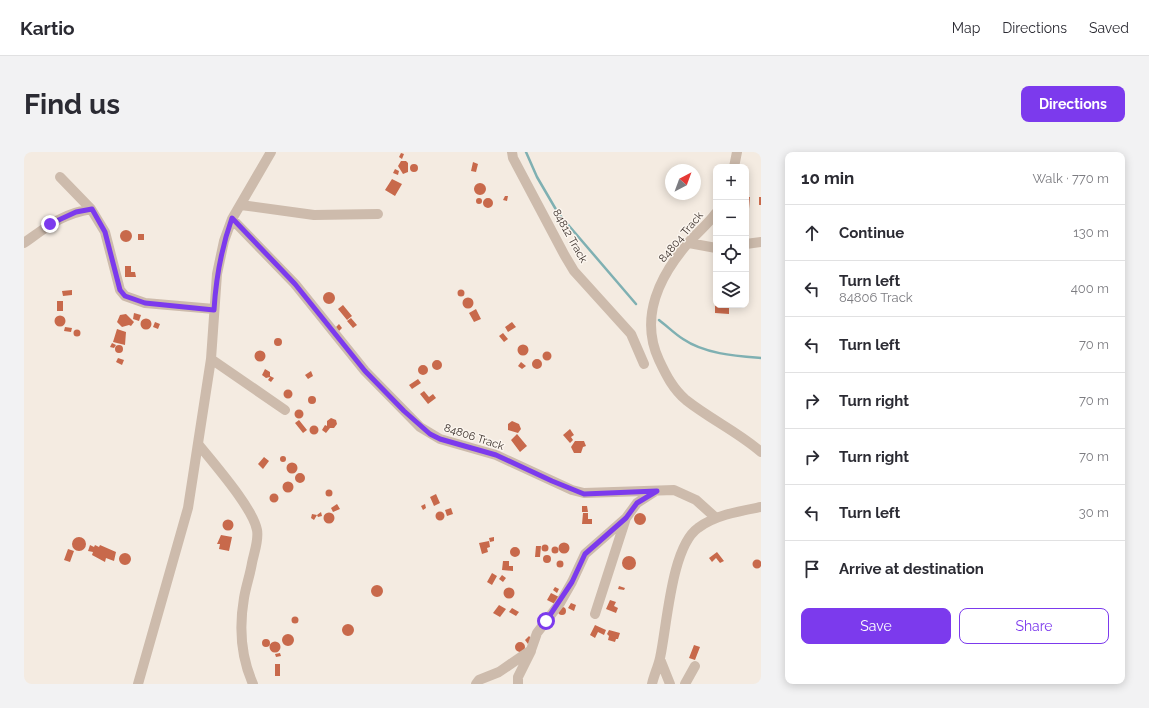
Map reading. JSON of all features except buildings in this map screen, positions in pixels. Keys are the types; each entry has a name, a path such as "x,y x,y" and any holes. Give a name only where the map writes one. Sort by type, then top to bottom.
{"street":[{"path":"138,684 188,508 199,445 211,359 217,274 224,241 232,218 271,152"},
{"name":"84812 Track","path":"512,152 513,158 574,271 631,334 644,364"},
{"path":"735,164 737,152"},
{"path":"60,177 92,209 105,232 120,290 125,296 145,303 214,310"},
{"path":"241,205 314,215 378,214"},
{"path":"24,243 60,218 76,212 92,209"},
{"name":"84804 Track","path":"713,216 688,243 670,268 656,294 651,320 653,346 674,388 705,414 749,442 761,452"},
{"name":"84806 Track","path":"232,218 295,284 365,371 404,411 430,434 503,458 584,494 674,490 685,494 706,507 716,518"},
{"path":"749,244 761,242"},
{"path":"688,243 713,247"},
{"path":"211,359 285,410"},
{"path":"199,445 250,513 257,530 251,572 244,597 241,626 245,665 253,684"},
{"path":"518,684 518,677 531,650 537,633 560,603 585,554 626,518 637,503 657,491"},
{"path":"652,684 660,659 672,579 686,544 696,528 716,518 761,507"},
{"path":"595,614 626,518"},
{"path":"476,684 479,680 499,672 531,650"},
{"path":"660,659 670,684"},
{"path":"685,684 695,666"}],"waterway":[{"path":"526,152 537,177 558,213 636,304"},
{"path":"659,320 677,335 701,348 721,353 761,358"}],"route":[{"path":"50,224 60,218 76,212 92,209 105,232 120,290 125,296 145,303 214,310 217,274 224,241 232,218 295,284 365,371 420,427 430,434 440,439 496,455 572,490 584,494 657,491 637,503 626,518 599,540 585,554 560,603 546,621"}]}
